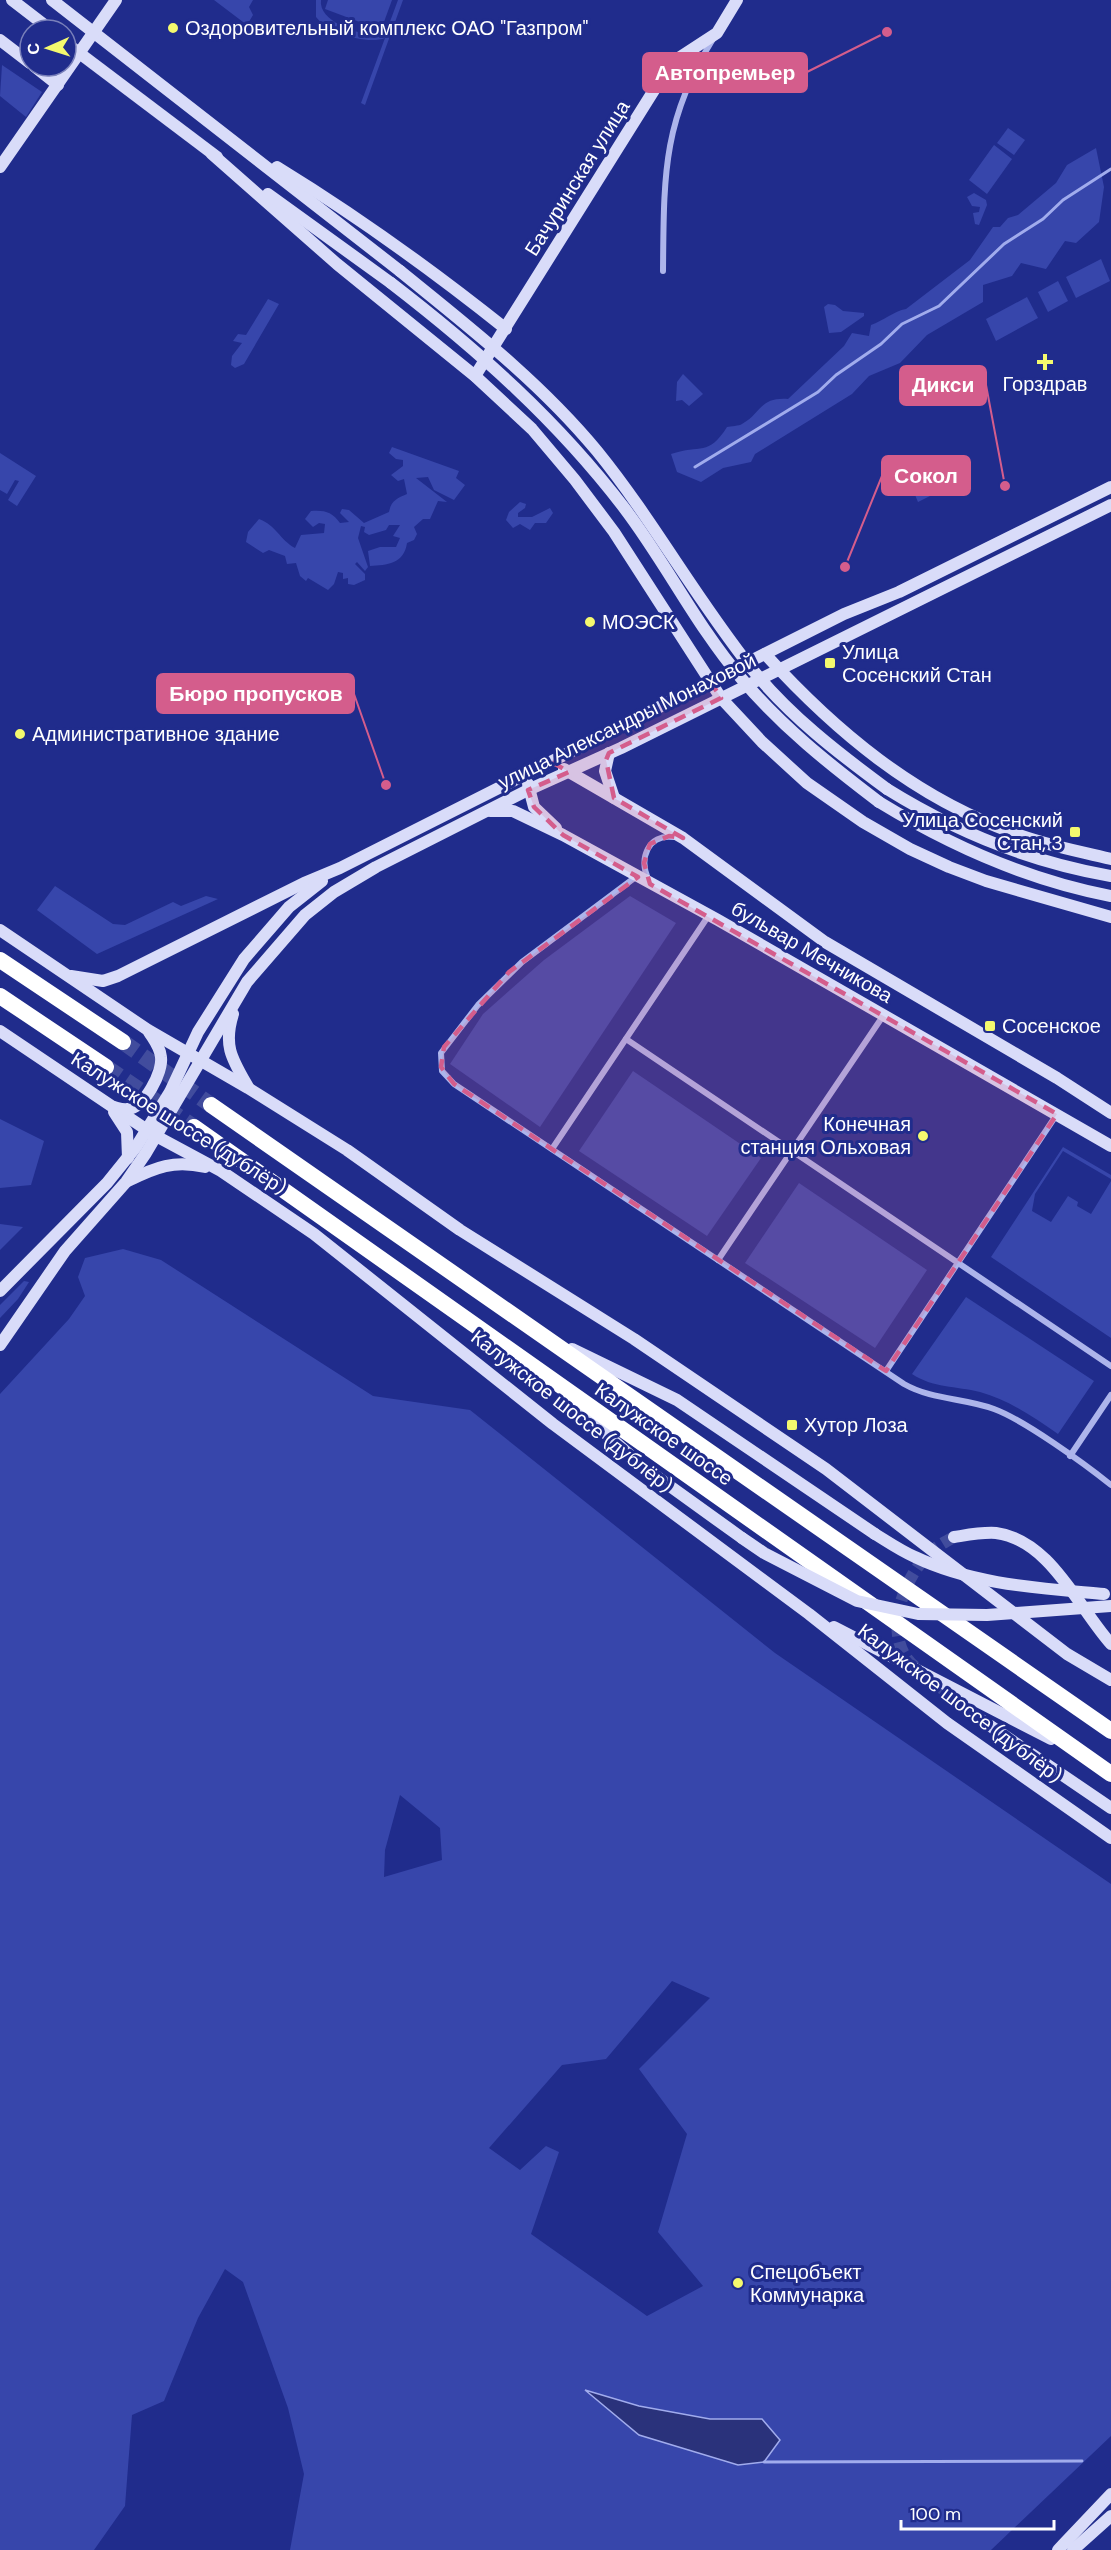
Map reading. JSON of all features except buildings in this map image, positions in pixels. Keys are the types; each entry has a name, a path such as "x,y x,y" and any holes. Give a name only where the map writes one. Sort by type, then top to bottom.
{"highway":[{"path":"0,960 123,1042"},
{"path":"0,996 106,1067"},
{"name":"Калужское шоссе","path":"211,1105 1111,1731"},
{"name":"Калужское шоссе","path":"194,1127 1111,1774"}],"main road":[{"path":"12,0 35,18"},
{"path":"52,0 501,352 560,410 639,506 714,618 753,670 799,720 836,751 887,789 927,814 966,834 1051,862 1111,876"},
{"path":"0,167 116,0"},
{"name":"Бачуринская улица","path":"476,376 671,63 717,33 737,0"},
{"path":"0,40 18,54"},
{"path":"80,54 391,283 493,365 549,419 626,511 701,625 740,677 788,729 825,762 879,802 964,850 1058,883 1111,896"},
{"path":"49,78 58,85"},
{"path":"224,134 360,219 412,255 506,329"},
{"path":"212,153 336,264 476,376 532,429 576,480 614,532 721,698 742,723 807,783 863,822 909,849 986,881 1111,917"},
{"name":"улица Александры Монаховой","path":"62,974 103,981 118,976 304,883 340,868 844,614 899,592 1111,487"},
{"name":"улица Александры Монаховой","path":"151,1133 200,1060 238,996 277,945 305,915 334,892 376,867 528,790 609,753 1111,505"},
{"path":"765,654 867,751 900,777 950,806 1015,834 1111,859"},
{"path":"609,753 605,771 614,798"},
{"name":"бульвар Мечникова","path":"550,761 683,838 825,942 1057,1078 1111,1113"},
{"path":"536,768 528,782 528,790 534,807 563,835"},
{"name":"бульвар Мечникова","path":"486,812 513,812 563,835 709,915 1111,1146"},
{"name":"улица Александры Монаховой","path":"151,1133 198,1032 222,991 261,937 289,907 340,868"},
{"path":"0,930 148,1030 248,1088 347,1150 460,1230 634,1339 826,1469 1067,1654 1111,1680"},
{"path":"238,996 227,1040 231,1054 248,1088"},
{"path":"110,1106 127,1109 135,1107 159,1073 161,1060 159,1048 148,1030"},
{"name":"Калужское шоссе (дублёр)","path":"0,1031 151,1133 221,1171 314,1234 553,1424 809,1614 947,1723 1111,1838"},
{"path":"110,1106 127,1132 128,1158"},
{"path":"0,1291 107,1183 151,1133"},
{"path":"0,1345 65,1251 126,1182 151,1133"},
{"path":"126,1182 165,1164 185,1163 221,1171"},
{"path":"539,1333 677,1400 875,1534 913,1557 951,1572 1005,1585 1107,1594"},
{"path":"526,1361 642,1466 764,1553 857,1601 918,1614 987,1615 1111,1606"},
{"path":"954,1537 997,1533 1023,1543 1041,1555 1111,1644"},
{"path":"809,1614 1084,1756"},
{"path":"983,1721 1111,1808"},
{"path":"1058,2550 1111,2494"},
{"path":"1073,2550 1111,2516"}],"street":[{"name":"Бачуринская улица","path":"663,271 664,203 672,126 694,69 717,33"},
{"path":"650,884 644,863 650,844 669,836 683,838"},
{"path":"637,876 509,972 478,1005 441,1053 441,1067 448,1079 886,1371 926,1394 999,1410 1111,1485"},
{"path":"552,1149 709,915"},
{"path":"718,1260 883,1016"},
{"path":"626,1039 1111,1366"},
{"path":"886,1371 1057,1114"},
{"path":"1070,1456 1111,1395"}],"highlighted area":[{"path":"710,681 721,698 609,753 606,760 614,798 683,838 669,836 650,844 644,863 650,884 1057,1114 886,1371 454,1084 441,1067 444,1047 509,972 638,877 563,835 534,807 528,790 569,772 550,761"}],"shaded area":[{"path":"214,0 253,0 249,7 253,15 247,25"},
{"path":"316,0 321,0 326,14 340,25 374,35 388,27 398,0 403,0 365,105 361,103 385,38 358,39 338,33 316,17"},
{"path":"328,0 392,0 381,30 325,9"},
{"path":"2,65 18,78 42,92 26,117 0,96"},
{"path":"1008,128 1025,140 1014,155 997,143"},
{"path":"994,145 1012,159 987,194 969,180"},
{"path":"1096,148 1104,187 1099,222 1076,243 1065,241 1046,269 1021,263 1012,276 983,285 983,302 927,335 900,363 869,376 852,394 755,454 751,462 723,468 701,482 677,472 671,454 709,446 727,427 742,424 766,403 788,399 844,346 852,333 869,336 871,325 906,309 970,260 993,227 1000,227 1008,218 1018,215 1056,183 1067,165"},
{"path":"974,193 986,200 987,205 979,225 975,224 973,213 979,212 980,207 972,206 967,197"},
{"path":"1101,259 1110,281 1076,298 1066,277"},
{"path":"1058,281 1068,301 1048,312 1038,292"},
{"path":"1027,297 1038,318 996,341 986,319"},
{"path":"268,299 279,304 244,364 235,368 231,365 232,356 242,343 233,341 238,334 246,335"},
{"path":"828,304 835,305 843,311 864,313 864,316 841,332 829,333 824,307"},
{"path":"683,374 703,394 689,406 682,400 676,401 677,382"},
{"path":"392,447 459,471 456,478 465,485 454,500 434,490 428,477 416,478 447,502 438,501 430,519 423,519 414,527 417,534 414,540 407,543 402,555 394,562 370,566 368,551 380,547 396,547 400,538 393,536 400,525 389,525 386,530 369,535 364,532 365,527 361,526 358,538 368,567 365,571 357,562 355,564 365,574 365,580 354,585 348,584 348,578 343,579 343,573 338,572 334,584 328,590 308,578 306,581 300,576 296,563 287,564 285,556 269,550 263,553 246,542 248,532 259,519 270,525 295,548 301,535 324,533 325,524 319,523 313,527 305,519 311,511 328,512 340,523 349,522 340,513 342,509 349,510 364,523 389,512 395,500 407,494 404,479 398,481 391,475 403,466 403,460 396,459 389,453"},
{"path":"0,453 36,476 17,506 8,500 19,481 15,480 7,494 0,490"},
{"path":"933,479 940,491 918,502 913,490"},
{"path":"520,502 526,504 525,508 518,513 518,517 532,517 550,508 553,513 546,523 535,523 530,530 520,524 513,528 506,520 509,512"},
{"path":"55,886 113,924 125,925 173,902 181,906 206,896 218,899 97,954 37,910"},
{"path":"630,896 676,923 540,1127 450,1064 483,1014 544,960"},
{"path":"633,1071 761,1158 707,1236 579,1151"},
{"path":"0,1119 44,1141 31,1185 0,1188"},
{"path":"1063,1147 1111,1175 1111,1179 1063,1151 1035,1194 1032,1211 1051,1222 1068,1196 1078,1202 1077,1206 1091,1214 1111,1181 1111,1338 991,1257"},
{"path":"799,1183 927,1270 875,1348 745,1263"},
{"path":"0,1224 23,1227 0,1250"},
{"path":"123,1249 161,1260 373,1396 470,1410 775,1653 1111,1884 1111,2436 991,2550 290,2550 304,2474 288,2408 243,2282 225,2269 198,2318 164,2401 132,2415 125,2506 94,2550 0,2550 0,1394 69,1319 85,1296 78,1277 85,1258","holes":["400,1795 440,1828 442,1860 384,1877 385,1850","672,1981 710,1998 639,2069 687,2134 658,2232 703,2286 647,2316 531,2234 559,2152 546,2146 520,2170 489,2148 562,2065 606,2059"]},
{"path":"24,1281 29,1282 18,1299 0,1318 0,1305"},
{"path":"966,1297 1094,1381 1058,1434 1001,1400 980,1392 928,1382 912,1374"},
{"path":"585,2390 639,2406 710,2419 762,2419 780,2440 764,2462 738,2465 639,2435"}],"waterway":[{"path":"695,467 818,392 836,375 881,344 902,324 939,306 1004,244 1043,219 1063,200 1111,169"},
{"path":"764,2462 1082,2461"}],"tunnel":[{"path":"123,1042 211,1105"},
{"path":"106,1067 194,1127"},
{"path":"915,1667 905,1656 897,1629 902,1598 915,1570 924,1559 934,1549 954,1537"},
{"path":"934,1682 983,1721"}],"place":[{"name":"Оздоровительный комплекс ОАО \"Газпром\"","path":"173,28"},
{"name":"Автопремьер","path":"887,32"},
{"name":"Горздрав","path":"1045,362"},
{"name":"Дикси","path":"1005,486"},
{"name":"Сокол","path":"845,567"},
{"name":"МОЭСК","path":"590,622"},
{"name":"Улица Сосенский Стан","path":"830,663"},
{"name":"Административное здание","path":"20,734"},
{"name":"Бюро пропусков","path":"386,785"},
{"name":"Улица Сосенский Стан, 3","path":"1075,832"},
{"name":"Сосенское","path":"990,1026"},
{"name":"Конечная станция Ольховая","path":"923,1136"},
{"name":"Хутор Лоза","path":"792,1425"},
{"name":"Спецобъект Коммунарка","path":"738,2283"}]}
